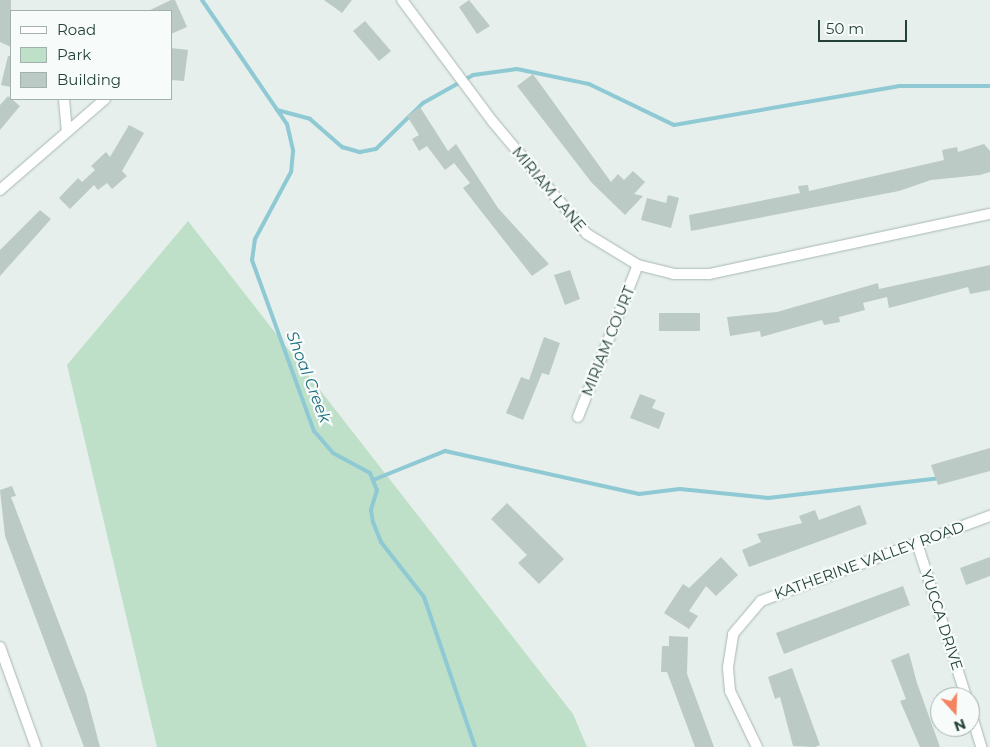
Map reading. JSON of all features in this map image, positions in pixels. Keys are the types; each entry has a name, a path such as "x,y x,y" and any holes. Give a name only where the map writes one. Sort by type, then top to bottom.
{"street":[{"name":"MIRIAM LANE","path":"405,1 493,122 586,234 638,265 673,274 709,274 990,214"},
{"path":"64,100 67,132"},
{"path":"0,190 103,100"},
{"name":"MIRIAM COURT","path":"578,417 638,265"},
{"name":"KATHERINE VALLEY ROAD","path":"756,747 730,691 728,666 733,634 761,601 990,516"},
{"name":"YUCCA DRIVE","path":"917,543 963,687"},
{"path":"0,647 36,747"}],"green space":[{"path":"188,221 573,714 587,747 157,747 67,365"}],"building":[{"path":"0,0 11,0 10,47 0,42"},
{"path":"175,0 187,27 172,34 172,10 150,10"},
{"path":"324,0 352,0 342,13"},
{"path":"469,0 490,26 477,34 459,7"},
{"path":"365,21 391,51 379,61 353,31"},
{"path":"172,48 188,50 184,81 172,80"},
{"path":"8,56 10,56 10,87 1,85"},
{"path":"533,74 611,182 618,174 624,180 633,171 645,182 634,194 643,196 625,215 592,183 517,86"},
{"path":"8,96 10,100 20,106 0,130 0,105"},
{"path":"420,107 448,151 456,144 498,208 549,264 532,276 463,188 470,183 454,163 445,170 427,146 419,151 412,139 419,135 407,116"},
{"path":"129,125 144,133 122,171 127,176 112,189 107,183 98,190 94,185 70,209 59,198 78,178 82,182 95,170 91,166 106,152 110,157"},
{"path":"984,144 990,151 990,172 980,175 931,180 899,191 691,231 689,215 800,193 798,186 808,185 809,191 944,160 942,150 957,147 958,152"},
{"path":"668,195 679,198 671,228 641,220 647,198 666,203"},
{"path":"40,210 51,219 0,276 0,250"},
{"path":"990,265 990,290 970,294 968,287 889,308 887,297 863,303 865,310 839,317 840,322 824,325 822,320 761,337 760,331 730,336 727,317 777,312 878,283 879,289"},
{"path":"570,270 580,299 565,305 554,275"},
{"path":"659,313 700,313 700,331 659,331"},
{"path":"544,337 560,343 549,375 542,373 523,420 506,413 521,377 529,380"},
{"path":"640,394 656,400 652,408 665,413 659,429 630,418"},
{"path":"990,448 990,471 938,485 931,465"},
{"path":"12,486 16,496 11,497 86,694 100,747 84,747 5,536 0,490"},
{"path":"507,503 564,559 539,584 518,563 527,555 491,519"},
{"path":"860,505 867,524 749,567 742,550 761,542 757,534 802,523 799,516 815,510 819,520"},
{"path":"721,557 738,575 716,596 706,586 689,611 698,616 689,629 664,613 683,584 689,588"},
{"path":"990,557 990,576 966,585 960,568"},
{"path":"903,586 910,605 784,654 776,633"},
{"path":"669,636 688,637 687,674 714,747 695,747 667,672 661,672 662,646 669,646"},
{"path":"909,653 930,719 930,737 936,737 940,747 920,747 900,701 906,699 891,660"},
{"path":"792,668 820,745 815,747 793,746 780,697 775,699 768,677"}],"waterway":[{"name":"Shoal Creek","path":"202,0 287,124 293,151 291,172 255,239 252,260 314,431 333,453 370,473 377,490 371,510 373,522 381,542 424,597 475,747"},
{"path":"277,110 310,119 342,147 360,152 376,149 423,103 473,75 517,69 589,84 674,125 900,86 990,86"},
{"path":"373,480 445,451 639,494 680,489 768,498 941,478"}]}
